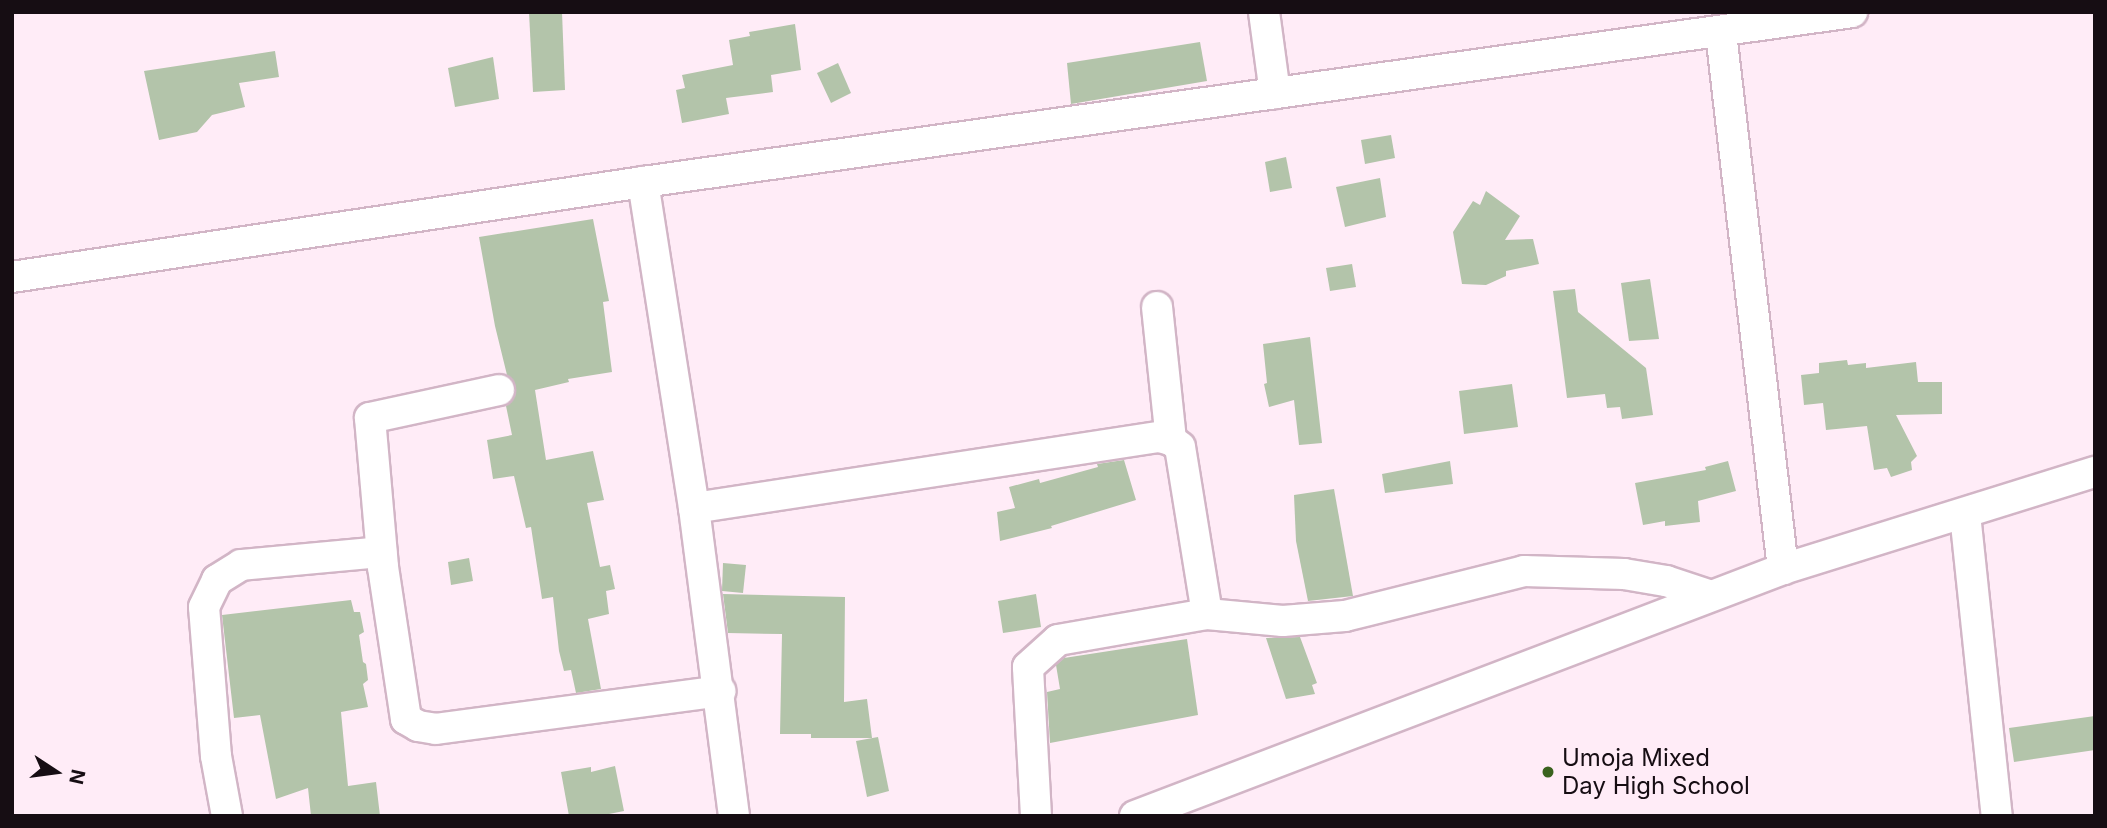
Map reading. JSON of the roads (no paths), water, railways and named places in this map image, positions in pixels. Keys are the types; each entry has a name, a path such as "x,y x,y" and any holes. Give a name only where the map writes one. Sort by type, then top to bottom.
{"street":[{"path":"1264,12 1275,93"},
{"path":"12,277 643,182 1721,33 1852,12"},
{"path":"1721,33 1783,569"},
{"path":"643,182 694,508 720,691 734,816"},
{"path":"1157,307 1171,440"},
{"path":"499,390 370,418 382,552 406,719 418,726 436,729 720,691"},
{"path":"694,508 1159,437 1171,440 1180,447 1207,614"},
{"path":"1135,816 1783,569 2095,472"},
{"path":"1965,513 1997,816"},
{"path":"227,816 216,756 204,607 217,580 241,565 382,552"},
{"path":"1036,816 1028,667 1058,640 1207,614 1283,621 1345,616 1524,571 1624,574 1666,581 1712,596"}],"place":[{"name":"Umoja Mixed Day High School","path":"1548,772"}]}
